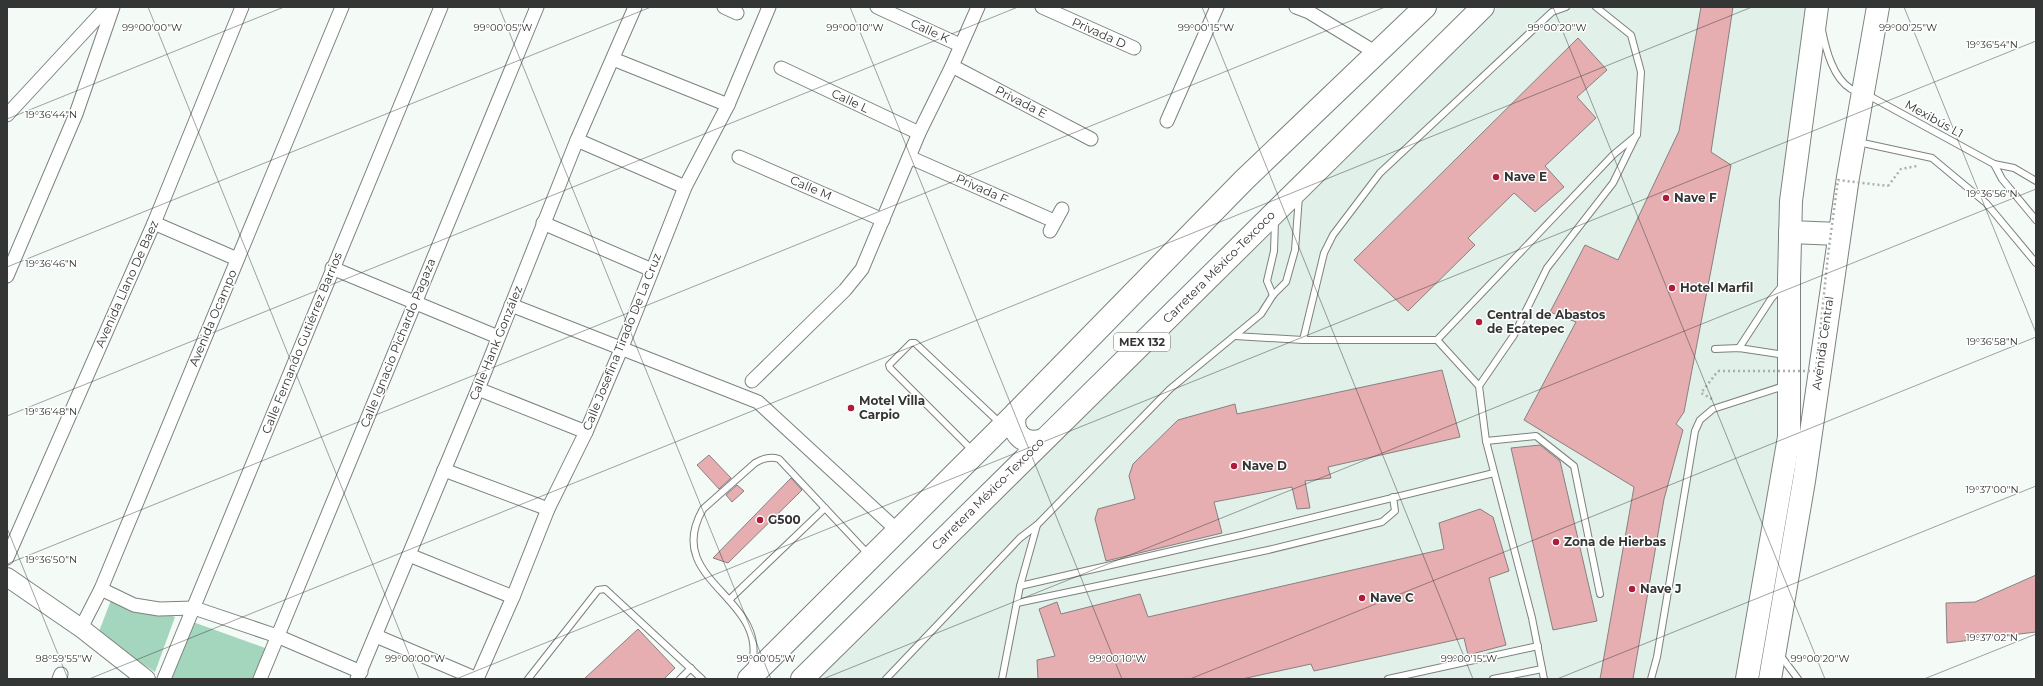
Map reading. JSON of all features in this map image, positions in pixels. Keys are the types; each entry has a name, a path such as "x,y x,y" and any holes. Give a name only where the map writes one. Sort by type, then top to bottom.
{"highway":[{"name":"MEX 132","path":"748,679 981,448 1244,180 1378,54 1425,7"},
{"path":"1747,679 1789,437 1789,279 1791,200 1817,7"},
{"name":"Avenida Central","path":"1770,679 1804,481 1839,234 1878,7"},
{"path":"1865,85 1889,7"},
{"name":"Carretera México-Texcoco","path":"802,679 1274,212 1484,8"},
{"path":"1790,232 1839,234"},
{"path":"1009,419 1014,425 1019,436 1031,442 1043,440"},
{"path":"981,448 999,439 1010,443 1017,453 1017,465"}],"main road":[{"path":"7,577 81,628 146,679"}],"street":[{"path":"7,115 107,7"},
{"path":"7,276 76,114 113,7"},
{"name":"Avenida Llano De Baez","path":"7,558 154,223 242,7"},
{"name":"Avenida Ocampo","path":"81,628 100,589 342,7"},
{"name":"Calle Fernando Gutiérrez Barrios","path":"164,679 332,268 441,7"},
{"name":"Calle Ignacio Pichardo Pagaza","path":"260,679 537,7"},
{"name":"Calle Hank González","path":"359,676 478,389 576,140 635,7"},
{"path":"724,7 737,13"},
{"name":"Calle Josefina Tirado De La Cruz","path":"477,679 513,597 548,509 586,432 622,347 685,187 728,105 769,7"},
{"name":"Calle K","path":"877,7 960,45"},
{"path":"752,381 855,279 862,269 919,133 952,66 978,7"},
{"name":"Privada D","path":"1042,7 1134,48"},
{"path":"1167,121 1218,7"},
{"path":"1296,7 1310,10 1378,54"},
{"path":"613,59 728,105"},
{"name":"Privada E","path":"952,66 1091,139"},
{"name":"Calle L","path":"781,68 919,133"},
{"path":"576,140 685,187"},
{"name":"Calle M","path":"739,157 883,220"},
{"name":"Privada F","path":"909,157 1052,226 1062,209"},
{"path":"154,223 237,259"},
{"path":"543,223 652,270"},
{"path":"332,268 498,337"},
{"path":"511,305 622,347 758,402 898,531"},
{"path":"478,389 586,432"},
{"path":"444,470 548,509"},
{"path":"408,555 513,597"},
{"path":"100,589 134,604 159,608 194,608 277,636 359,676"},
{"path":"376,636 477,679"}],"lane":[{"path":"1303,340 1324,253 1333,235 1380,173 1552,12 1566,7"},
{"path":"1479,386 1514,335 1547,268 1613,183 1636,134 1640,72 1631,35 1596,7"},
{"name":"Mexibús L1","path":"1824,7 1821,25 1827,54 1837,74 1852,90 1865,85 1994,164 2014,168 2036,180"},
{"path":"1865,85 1860,72 1867,29"},
{"path":"1236,336 1303,340 1437,340 1613,155 1636,134"},
{"path":"1855,142 1932,158 1986,203 2036,263"},
{"path":"1994,164 2002,180 2036,220"},
{"path":"886,679 1020,538 1037,525 1170,389 1261,314 1273,295 1286,282 1294,252 1300,187"},
{"path":"1273,295 1267,281 1274,251 1274,212"},
{"path":"1739,348 1772,299 1789,279"},
{"path":"1437,340 1479,386 1486,441 1538,646 1544,679"},
{"path":"981,448 890,368 889,365 911,343 915,343 1009,419"},
{"path":"1715,349 1739,348 1789,356"},
{"path":"1651,679 1657,658 1697,425 1700,420 1713,409 1790,384"},
{"path":"1486,441 1536,436 1574,466 1600,594"},
{"path":"748,679 753,655 751,634 741,614 705,574 696,557 694,532 698,518 703,509 755,463 770,457 780,459 871,558"},
{"path":"1020,586 1241,535 1494,473"},
{"path":"1017,603 1268,550 1382,522 1395,511 1393,497"},
{"path":"729,600 825,508"},
{"path":"1002,679 1020,586 1037,525"},
{"path":"528,679 601,588 605,589 702,679"},
{"path":"1388,679 1417,676 1538,646"},
{"path":"1775,648 1798,679"},
{"path":"680,679 691,668"},
{"path":"1493,679 1542,669"}],"path":[{"path":"1712,399 1701,393 1718,371 1816,372 1828,255 1838,180 1888,186 1901,169 1920,166"}],"shaded area":[{"name":"Central de Abastos de Ecatepec","path":"1498,7 1811,7 1789,411 1739,679 803,679"}],"green space":[{"path":"113,595 175,617 155,672 98,634"},
{"path":"193,622 268,649 255,679 167,679"}],"building":[{"path":"1701,7 1733,7 1711,152 1731,165 1684,412 1676,424 1683,430 1664,499 1633,679 1600,679 1634,487 1524,420 1576,322 1550,312 1585,245 1618,260 1679,131"},
{"name":"Nave E","path":"1578,38 1607,70 1577,97 1596,118 1545,166 1564,187 1535,212 1514,193 1468,238 1475,245 1408,311 1354,260"},
{"name":"Nave D","path":"1442,370 1460,437 1328,467 1331,478 1305,481 1310,508 1297,509 1292,487 1214,502 1222,533 1106,561 1095,519 1098,509 1135,499 1129,476 1133,464 1178,420 1235,404 1237,414"},
{"name":"Zona de Hierbas","path":"1540,445 1560,461 1597,621 1553,630 1511,448"},
{"name":"G500","path":"709,455 731,478 719,489 697,465"},
{"name":"G500","path":"791,478 802,490 728,563 713,558"},
{"path":"737,485 744,491 732,502 726,495"},
{"name":"Nave C","path":"1480,509 1493,517 1509,571 1489,578 1506,645 1468,655 1464,638 1314,671 1311,664 1242,679 1038,679 1037,660 1055,656 1039,609 1057,602 1061,614 1140,594 1148,617 1444,549 1439,523"},
{"path":"2036,575 2036,632 1947,643 1946,603 1975,602"},
{"path":"638,629 675,668 664,679 584,679"}],"place":[{"name":"Nave E","path":"1496,177"},
{"name":"Nave F","path":"1666,198"},
{"name":"Hotel Marfil","path":"1672,288"},
{"name":"Central de Abastos de Ecatepec","path":"1479,322"},
{"name":"Motel Villa Carpio","path":"851,408"},
{"name":"Nave D","path":"1234,466"},
{"name":"G500","path":"760,520"},
{"name":"Zona de Hierbas","path":"1556,542"},
{"name":"Nave J","path":"1632,589"},
{"name":"Nave C","path":"1362,598"}]}
